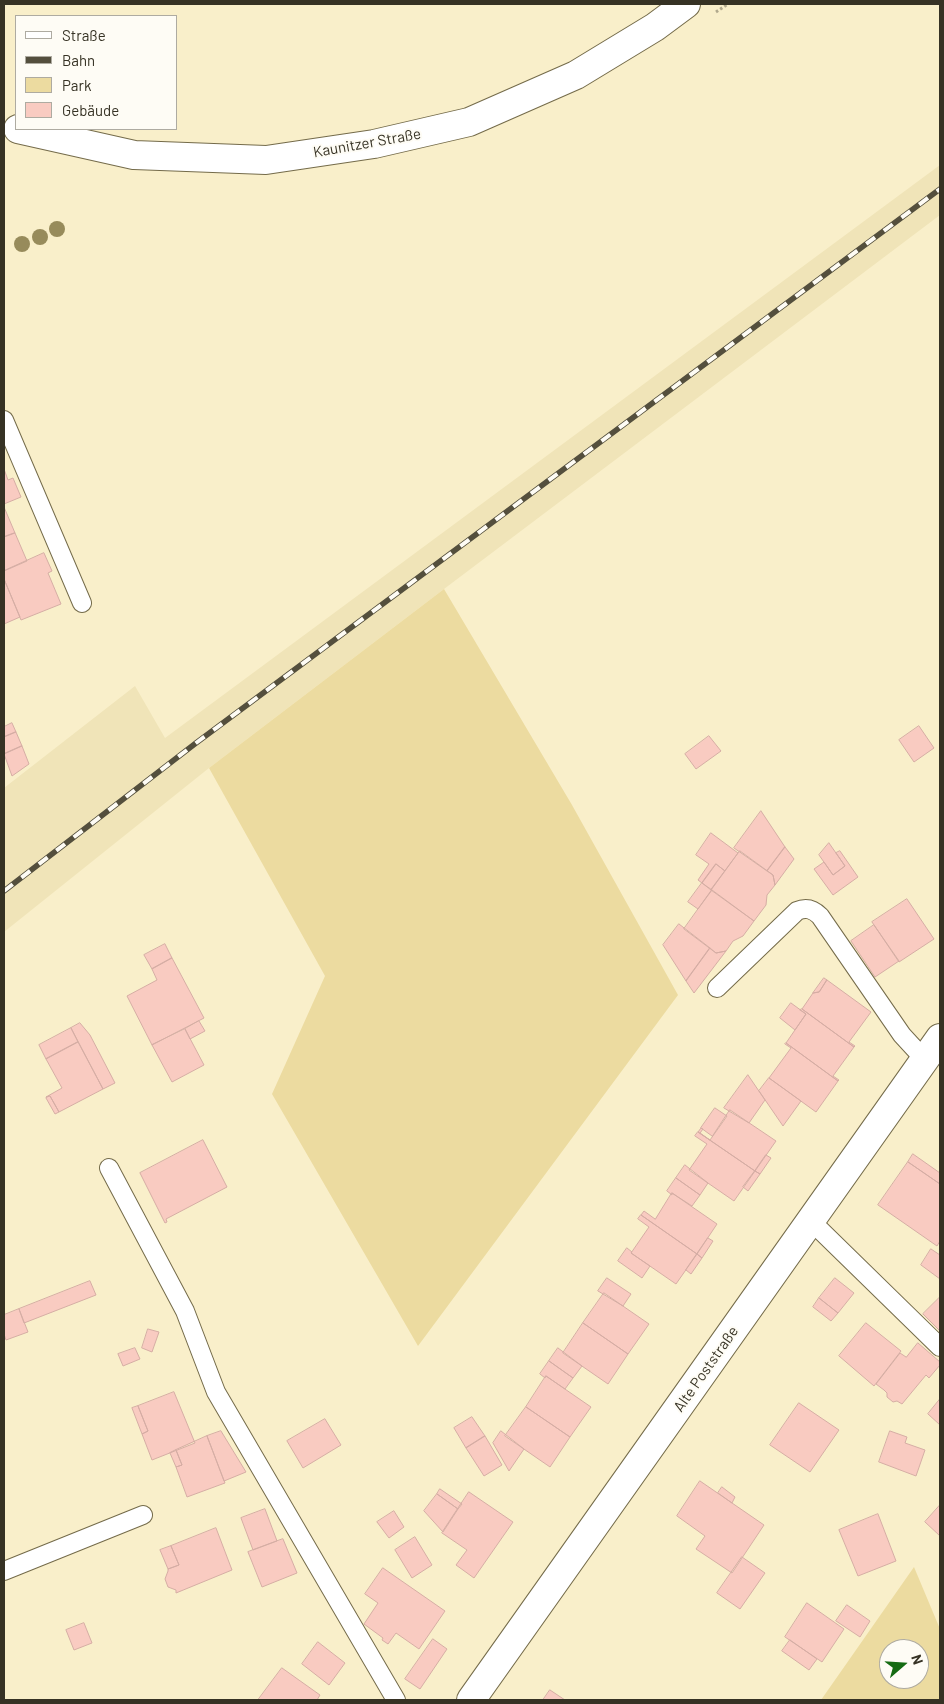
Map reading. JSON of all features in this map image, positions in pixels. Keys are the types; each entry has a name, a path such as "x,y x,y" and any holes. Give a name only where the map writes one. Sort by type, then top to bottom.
{"street":[{"name":"Kaunitzer Straße","path":"22,130 134,155 266,160 374,144 469,122 576,75 655,27 686,4"},
{"name":"Alte Poststraße","path":"471,1700 940,1038"}],"lane":[{"path":"4,420 82,603"},
{"path":"717,988 797,911 802,909 815,911 902,1035 925,1060"},
{"path":"109,1168 185,1311 216,1392 396,1700"},
{"path":"811,1220 940,1347"},
{"path":"4,1571 143,1515"}],"shaded area":[{"path":"940,165 940,215 209,768 4,932 4,788 135,686 165,738"}],"green space":[{"path":"444,589 572,805 678,995 418,1346 272,1094 325,976 209,768"},
{"path":"914,1567 940,1629 940,1700 821,1700"}],"building":[{"path":"4,469 8,480 13,478 21,497 4,504"},
{"path":"4,507 15,533 4,537"},
{"path":"15,533 27,561 4,571 4,537"},
{"path":"44,553 52,571 48,573 61,604 21,620 4,579 4,571"},
{"path":"4,579 20,617 4,624"},
{"path":"12,723 16,732 4,737 4,727"},
{"path":"919,726 934,748 914,762 899,740"},
{"path":"16,732 22,746 4,754 4,737"},
{"path":"709,736 721,751 696,769 685,754"},
{"path":"22,746 29,764 12,776 4,754"},
{"path":"761,811 785,847 767,871 734,848"},
{"path":"711,833 738,853 725,871 716,864 702,883 698,880 709,864 696,855"},
{"path":"829,843 845,866 833,875 819,855"},
{"path":"785,847 794,859 775,885 773,875 767,871"},
{"path":"740,851 773,875 775,885 767,895 766,905 754,921 711,890"},
{"path":"840,851 858,877 833,895 814,869 824,862 833,875 845,866 836,853"},
{"path":"716,864 725,871 711,890 702,883"},
{"path":"702,883 712,890 698,909 688,902"},
{"path":"712,890 754,921 743,936 733,941 726,951 716,953 684,929"},
{"path":"907,899 934,939 899,962 872,922"},
{"path":"679,924 710,948 686,981 663,945"},
{"path":"874,925 899,961 875,977 851,941"},
{"path":"165,944 172,958 152,969 144,955"},
{"path":"710,948 716,953 726,951 694,993 686,981"},
{"path":"172,958 204,1018 152,1045 127,996 157,980 152,969"},
{"path":"824,978 827,980 819,992 813,993"},
{"path":"827,980 871,1012 849,1042 854,1047 802,1009 813,993 819,992"},
{"path":"791,1003 806,1014 795,1030 780,1018"},
{"path":"802,1009 854,1047 833,1076 838,1081 786,1043 806,1014 800,1010"},
{"path":"199,1021 205,1031 190,1039 185,1029"},
{"path":"80,1023 90,1035 115,1083 103,1089 71,1028"},
{"path":"71,1028 78,1042 46,1059 39,1045"},
{"path":"185,1029 204,1065 172,1082 152,1045"},
{"path":"78,1042 103,1089 59,1112 50,1096 46,1097 62,1088 46,1059"},
{"path":"786,1043 838,1081 816,1112 769,1078 791,1048"},
{"path":"748,1075 765,1100 749,1123 724,1108"},
{"path":"769,1078 801,1101 783,1126 759,1091"},
{"path":"50,1096 59,1112 55,1114 46,1098"},
{"path":"715,1108 727,1116 710,1140 700,1133 703,1129 701,1128"},
{"path":"730,1110 776,1141 755,1171 698,1132 701,1128 712,1136"},
{"path":"698,1132 755,1171 734,1201 689,1170 707,1144 695,1136"},
{"path":"203,1140 227,1187 166,1219 167,1222 165,1223 140,1173"},
{"path":"913,1154 940,1173 940,1184 908,1162"},
{"path":"766,1155 771,1158 760,1174 755,1171"},
{"path":"908,1162 940,1184 940,1241 937,1246 878,1205"},
{"path":"685,1165 708,1183 700,1195 676,1178"},
{"path":"755,1171 760,1174 748,1191 743,1187"},
{"path":"676,1178 700,1195 692,1206 667,1191"},
{"path":"672,1193 717,1224 697,1254 641,1215 644,1211 655,1219"},
{"path":"641,1215 697,1254 676,1284 631,1253 649,1227 638,1219"},
{"path":"708,1238 713,1241 702,1258 697,1254"},
{"path":"627,1248 650,1266 642,1278 618,1261"},
{"path":"931,1249 940,1255 940,1279 921,1265"},
{"path":"697,1254 702,1258 691,1274 686,1270"},
{"path":"607,1278 631,1294 623,1306 598,1291"},
{"path":"835,1278 854,1293 838,1313 819,1298"},
{"path":"90,1281 96,1295 24,1323 19,1309"},
{"path":"604,1293 649,1324 628,1354 583,1323"},
{"path":"940,1297 940,1331 923,1314"},
{"path":"819,1298 838,1313 831,1321 813,1307"},
{"path":"19,1309 28,1332 6,1340 4,1334 4,1315"},
{"path":"583,1323 628,1354 608,1384 563,1353"},
{"path":"866,1323 901,1351 874,1386 839,1356"},
{"path":"148,1329 159,1332 152,1352 142,1348"},
{"path":"918,1343 940,1362 940,1365 929,1378 926,1375 902,1404 897,1401 893,1402 887,1397 887,1393 876,1384 900,1353 906,1357"},
{"path":"135,1348 140,1359 123,1366 118,1354"},
{"path":"558,1348 582,1366 573,1378 549,1361"},
{"path":"549,1361 573,1378 565,1389 540,1374"},
{"path":"546,1376 591,1407 570,1437 526,1407"},
{"path":"174,1392 195,1443 152,1460 142,1434 148,1431 138,1406"},
{"path":"940,1399 940,1425 928,1414"},
{"path":"799,1403 839,1430 810,1472 770,1445"},
{"path":"138,1406 148,1431 142,1434 132,1408"},
{"path":"526,1407 570,1437 550,1467 505,1436"},
{"path":"472,1417 485,1436 466,1448 454,1428"},
{"path":"325,1419 341,1445 303,1468 287,1441"},
{"path":"221,1431 246,1472 224,1481 207,1436"},
{"path":"501,1431 524,1449 509,1471 493,1443"},
{"path":"890,1431 907,1437 905,1443 925,1450 916,1476 879,1462"},
{"path":"207,1436 225,1483 187,1497 176,1467 182,1465 176,1450"},
{"path":"485,1436 502,1465 484,1476 466,1448"},
{"path":"176,1450 182,1465 176,1467 170,1453"},
{"path":"700,1481 764,1525 732,1573 696,1549 705,1536 677,1516"},
{"path":"722,1487 735,1497 732,1503 718,1493"},
{"path":"440,1489 462,1504 458,1509 437,1494"},
{"path":"469,1492 513,1522 474,1578 456,1565 467,1550 442,1533"},
{"path":"437,1494 458,1509 443,1532 424,1511"},
{"path":"940,1505 940,1536 925,1522"},
{"path":"265,1509 277,1541 253,1550 241,1518"},
{"path":"394,1511 404,1527 389,1538 377,1522"},
{"path":"878,1514 896,1561 858,1576 839,1530"},
{"path":"216,1528 232,1570 176,1593 176,1590 168,1587 165,1579 168,1569 179,1565 171,1546"},
{"path":"415,1537 432,1565 412,1578 395,1550"},
{"path":"283,1539 297,1573 262,1587 248,1552"},
{"path":"171,1546 179,1565 168,1569 160,1550"},
{"path":"742,1557 765,1573 740,1609 717,1593"},
{"path":"383,1568 445,1611 419,1649 396,1633 388,1644 364,1624 378,1603 365,1594"},
{"path":"807,1603 844,1629 822,1662 785,1637"},
{"path":"847,1605 870,1621 860,1637 836,1621"},
{"path":"84,1623 92,1643 74,1650 66,1630"},
{"path":"433,1639 447,1649 420,1689 405,1679"},
{"path":"790,1640 817,1659 809,1670 782,1651"},
{"path":"318,1642 345,1663 329,1685 302,1664"},
{"path":"282,1668 320,1695 317,1700 258,1700"},
{"path":"550,1690 565,1700 543,1700"}],"railway":[{"path":"4,891 196,743 940,189"}]}
